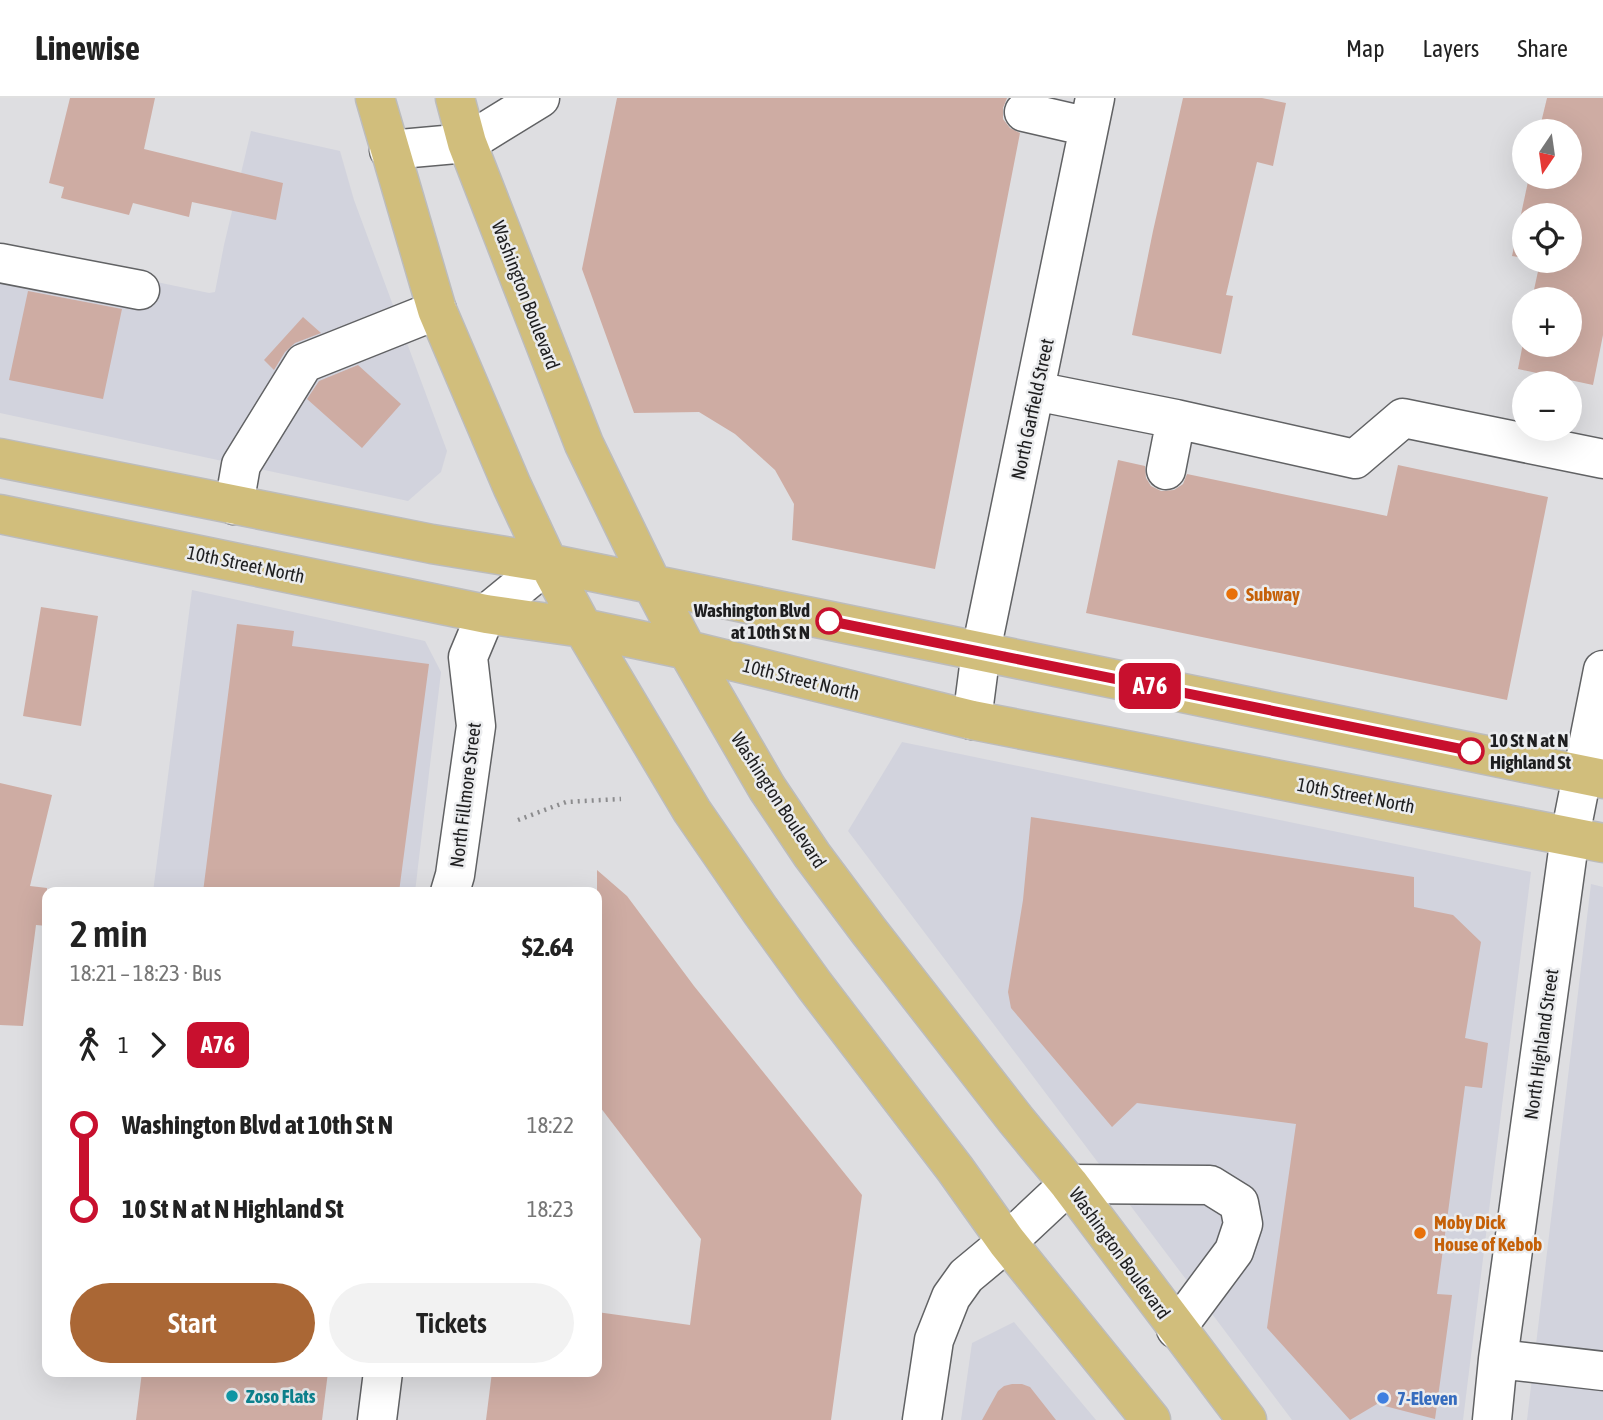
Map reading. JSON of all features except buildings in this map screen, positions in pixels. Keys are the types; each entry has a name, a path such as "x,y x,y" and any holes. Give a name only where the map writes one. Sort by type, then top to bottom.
{"main road":[{"path":"375,98 438,310 548,563 583,628 692,811 760,910 1007,1242 1151,1420"},
{"name":"Washington Boulevard","path":"455,98 467,143 584,444 687,650 767,788 812,855 1016,1120 1069,1184 1247,1420"},
{"path":"0,458 419,541 548,563 1592,776"},
{"name":"10th Street North","path":"0,514 486,614 583,628 687,650 972,720 1586,839"}],"street":[{"path":"389,150 467,143 540,98"},
{"path":"1024,112 1092,113"},
{"name":"North Garfield Street","path":"972,720 981,651 1092,113"},
{"path":"0,263 140,290"},
{"path":"234,505 241,465 304,363 438,310"},
{"path":"1035,391 1355,458 1403,418 1603,458"},
{"path":"1166,470 1176,419"},
{"name":"North Fillmore Street","path":"452,887 476,726 468,657 486,614 548,563"},
{"name":"North Highland Street","path":"1492,1420 1498,1359 1586,839 1603,670"},
{"path":"922,1420 934,1339 951,1297 966,1276 1069,1184 1210,1185 1239,1203 1243,1224 1234,1251 1176,1329"},
{"path":"1498,1359 1603,1371"},
{"path":"377,1420 382,1377"}],"path":[{"path":"518,820 566,802 621,799"}],"shaded area":[{"path":"251,131 340,151 354,200 447,451 441,472 408,501 0,413 0,248 209,293 215,292"},
{"path":"192,590 425,641 441,672 416,887 154,887"},
{"path":"902,742 1531,872 1463,1420 1292,1420 848,831"},
{"path":"1591,884 1603,887 1603,1420 1527,1420"},
{"path":"1014,1322 1096,1420 961,1420 972,1343"}],"bus line":[{"name":"A76","path":"829,621 1471,751"}],"place":[{"name":"Subway","path":"1232,594"},
{"name":"Washington Blvd at 10th St N","path":"829,621"},
{"name":"10 St N at N Highland St","path":"1471,751"},
{"name":"Moby Dick House of Kebob","path":"1420,1233"},
{"name":"Zoso Flats","path":"232,1396"},
{"name":"7-Eleven","path":"1383,1398"}]}
